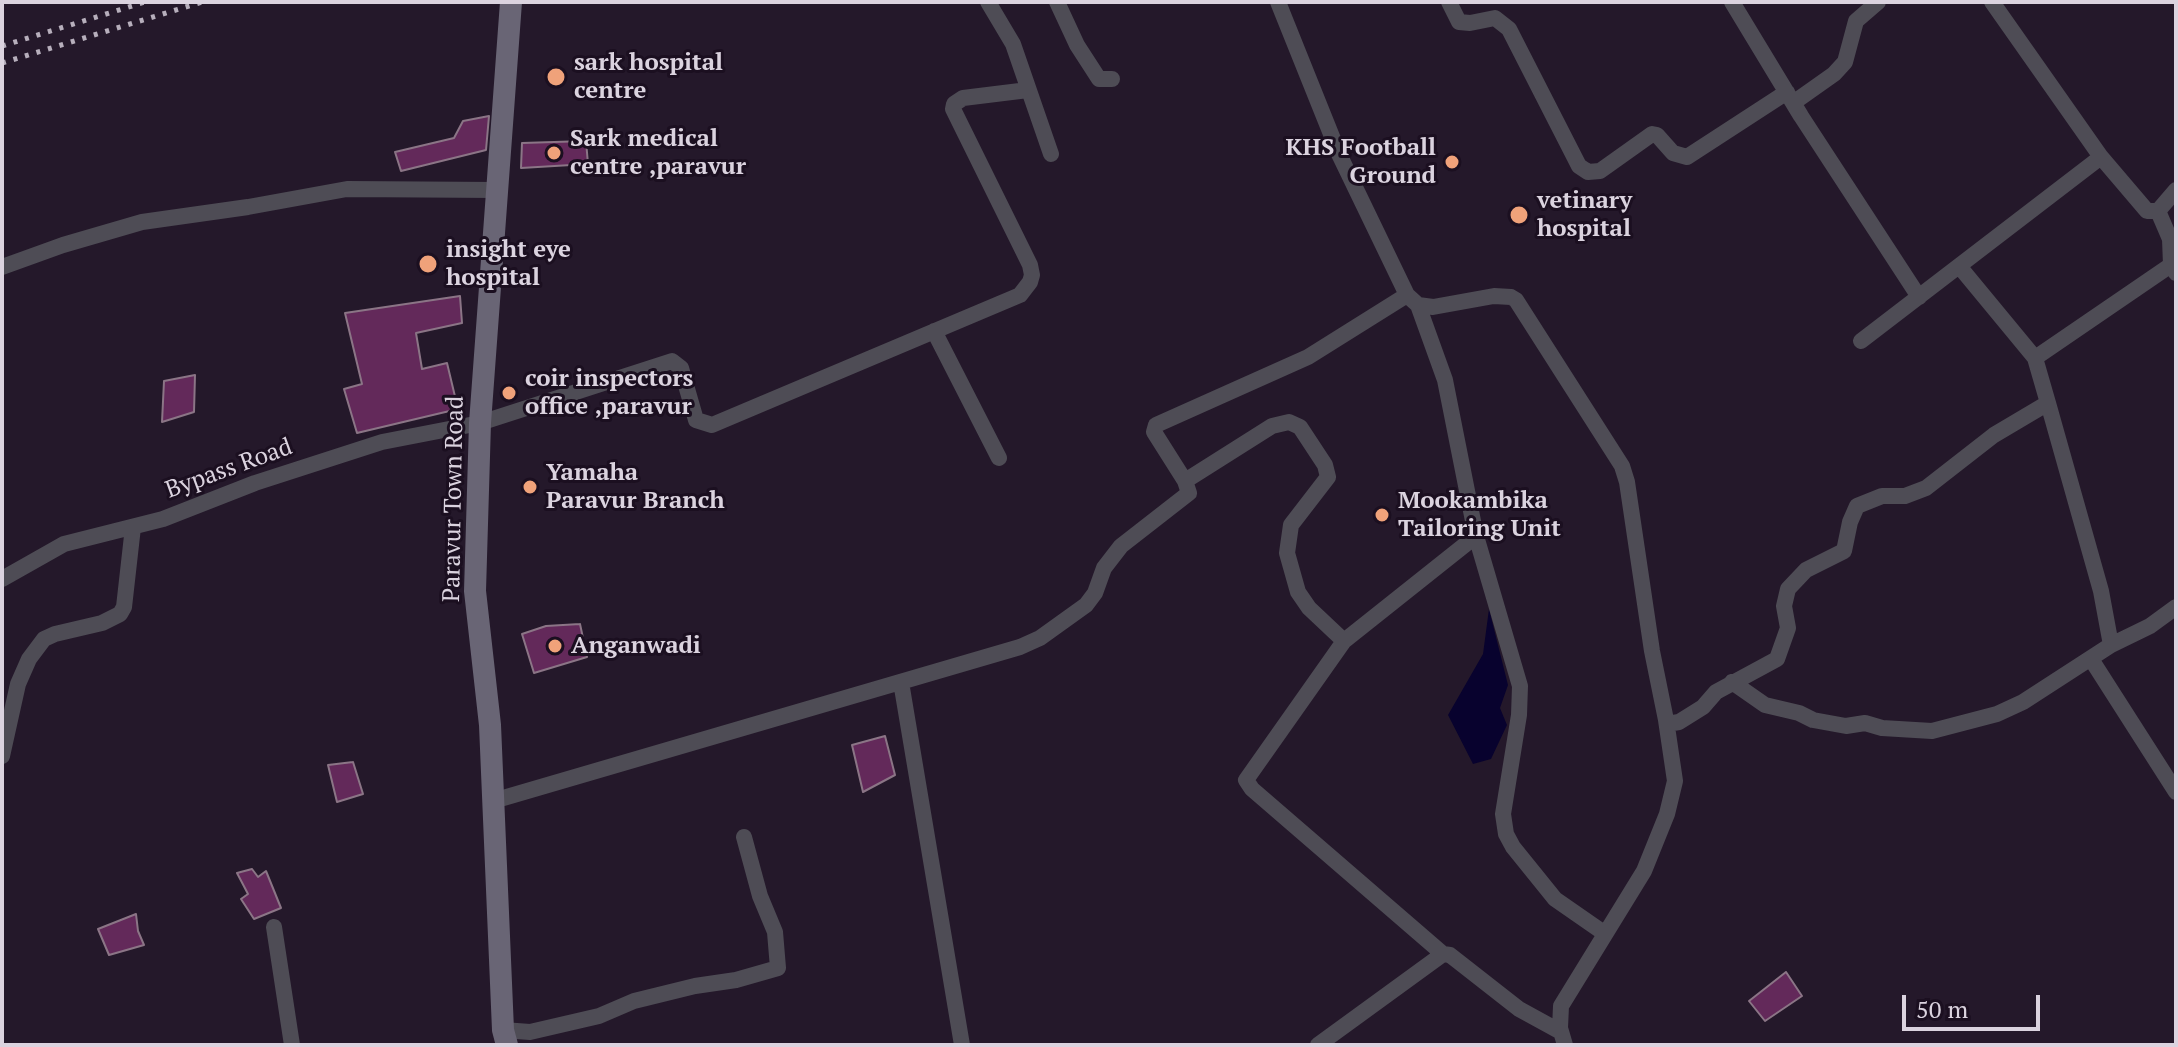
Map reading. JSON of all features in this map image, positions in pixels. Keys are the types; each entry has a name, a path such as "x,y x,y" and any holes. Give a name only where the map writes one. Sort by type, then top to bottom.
{"main road":[{"name":"Paravur Town Road","path":"505,1041 490,725 475,591 480,423 511,2"}],"street":[{"path":"988,2 1013,44 1051,154"},
{"path":"1057,2 1077,45 1099,79 1112,79"},
{"path":"1449,2 1459,22 1470,23 1488,17 1495,18 1509,29 1579,166 1588,172 1600,171 1652,134 1657,135 1673,153 1687,157 1834,74 1845,62 1856,21 1878,2"},
{"path":"1732,2 1919,297"},
{"path":"1992,2 2101,157 2147,211 2158,211 2176,190"},
{"path":"1284,4 1339,154 1413,300 1445,380 1476,536 1520,686 1519,715 1503,814 1506,834 1555,899 1604,933"},
{"path":"999,458 934,331 1020,295 1030,282 1030,265 953,109 954,104 963,98 1028,90"},
{"path":"1861,341 2101,157"},
{"path":"2,267 142,222 347,189 497,190"},
{"path":"2035,358 2174,269 2170,239 2158,211"},
{"path":"1959,266 2035,358 2101,591 2111,645"},
{"path":"493,801 1020,647 1057,628 1086,605 1095,593 1104,568 1121,546 1189,493 1185,481 1154,432 1156,425 1308,357 1413,300 1433,307 1494,296 1511,297 1516,300 1622,466 1675,781 1667,814 1644,871 1561,1006 1563,1039"},
{"name":"Bypass Road","path":"2,579 64,544 163,519 255,483 382,442 480,423 672,361 681,368 696,420 712,425 934,331"},
{"path":"1667,724 1679,722 1703,707 1716,692 1777,659 1788,628 1784,606 1788,589 1806,570 1844,551 1857,506 1882,496 1905,496 1926,488 1994,435 2048,403"},
{"path":"1185,481 1272,426 1289,422 1300,427 1325,465 1328,477 1291,525 1287,553 1298,592 1309,608 1344,641"},
{"path":"2,756 18,684 29,659 44,639 102,623 120,614 124,607 133,527"},
{"path":"1476,536 1344,641 1246,780 1252,789 1443,954 1450,955 1563,1039"},
{"path":"1732,682 1765,705 1799,713 1813,720 1846,726 1865,723 1882,728 1932,731 2010,708 2111,645 2150,626 2176,607"},
{"path":"2091,659 2176,792"},
{"path":"901,682 962,1045"},
{"path":"505,1041 599,1016 634,1001 778,968 775,932 760,896 744,837"},
{"path":"274,927 292,1045"},
{"path":"1318,1045 1443,954"}],"shaded area":[{"path":"1489,609 1508,685 1500,708 1507,725 1491,759 1473,764 1448,715 1483,654"}],"building":[{"path":"489,116 486,150 401,171 395,152 454,138 463,121"},
{"name":"Sark medical centre ,paravur","path":"586,141 588,164 521,168 522,143"},
{"path":"460,296 462,323 416,333 422,369 447,363 458,409 357,433 344,389 362,384 345,313"},
{"path":"195,375 194,412 162,422 164,381"},
{"name":"Anganwadi","path":"580,624 587,657 534,673 522,634 546,626"},
{"path":"885,736 895,775 863,792 852,745"},
{"path":"353,762 363,794 337,802 328,765"},
{"path":"252,869 258,877 266,871 281,908 254,919 241,899 248,894 237,873"},
{"path":"136,914 144,945 109,955 98,929"},
{"path":"1786,972 1802,996 1765,1021 1749,1001"}],"railway":[{"path":"2,46 145,2"},
{"path":"2,63 202,2"}],"place":[{"name":"sark hospital centre","path":"556,77"},
{"name":"Sark medical centre ,paravur","path":"554,153"},
{"name":"KHS Football Ground","path":"1452,162"},
{"name":"vetinary hospital","path":"1519,215"},
{"name":"insight eye hospital","path":"428,264"},
{"name":"coir inspectors office ,paravur","path":"509,393"},
{"name":"Yamaha Paravur Branch","path":"530,487"},
{"name":"Mookambika Tailoring Unit","path":"1382,515"},
{"name":"Anganwadi","path":"555,646"}]}
